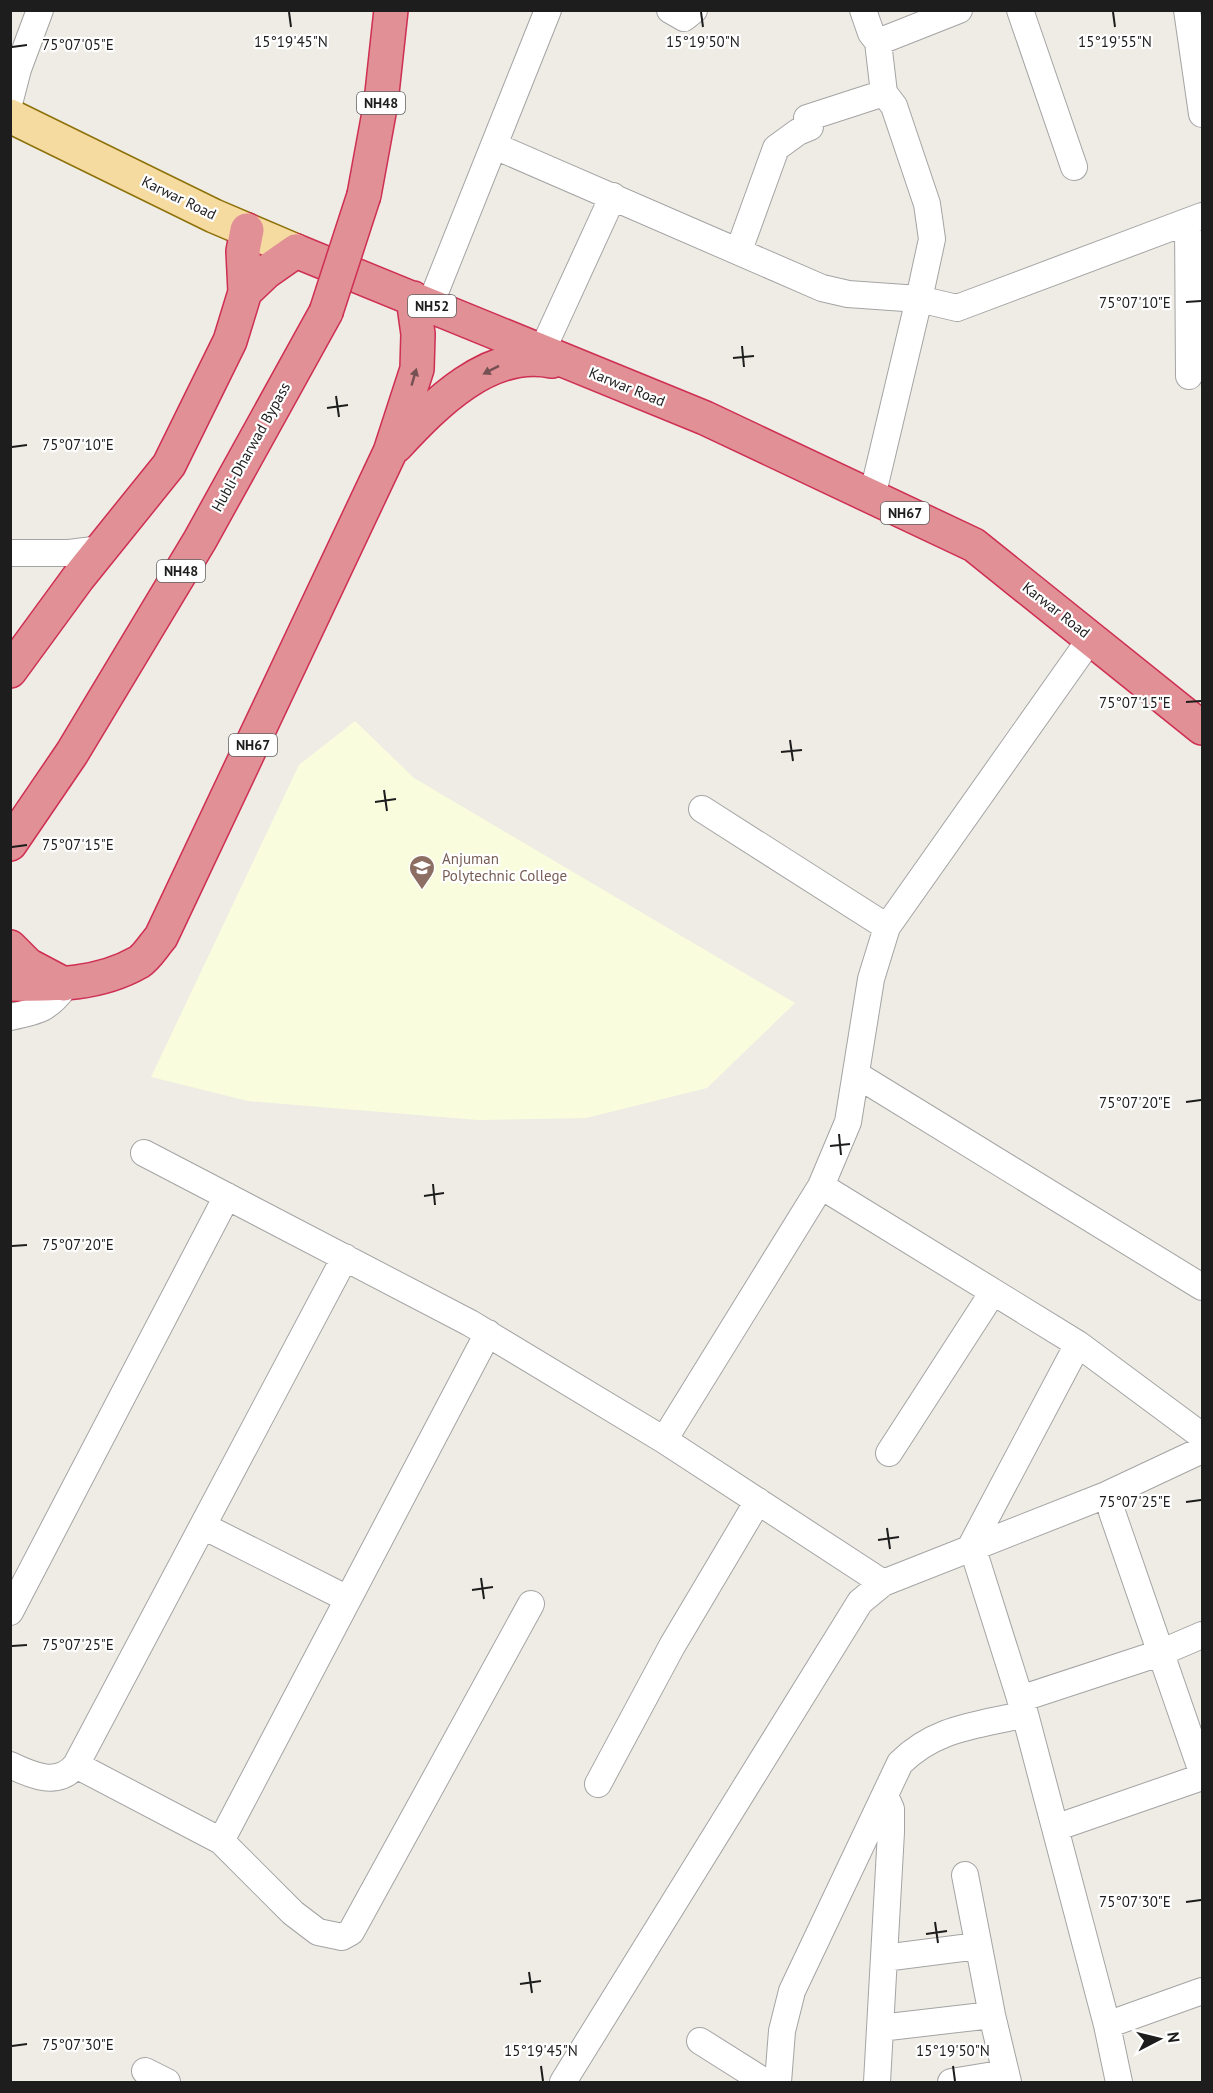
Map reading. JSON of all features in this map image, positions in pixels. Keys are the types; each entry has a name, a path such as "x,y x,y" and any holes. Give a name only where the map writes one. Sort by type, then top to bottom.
{"highway":[{"name":"Hubli-Dharwad Bypass","path":"10,863 15,836 72,753 200,540 326,312 364,195 381,102 391,10"},
{"path":"10,671 101,549 169,465 230,341 245,292 243,251 247,230"},
{"path":"245,292 266,272 296,251"},
{"name":"Karwar Road","path":"296,251 705,418 974,545 1203,728"},
{"path":"390,453 417,369 421,302"},
{"name":"NH67","path":"66,985 103,978 140,961 161,937 390,453 435,405 467,382 503,364 555,358"},
{"path":"10,947 28,965 66,985"},
{"path":"10,984 66,985"}],"main road":[{"name":"Karwar Road","path":"10,116 247,230 296,251"}],"street":[{"path":"10,100 18,69 40,10"},
{"path":"421,302 495,146 548,10"},
{"path":"670,10 684,18 694,10"},
{"path":"863,10 871,33 878,42 884,93 894,106 927,204 932,239 872,497"},
{"path":"878,42 959,10"},
{"path":"1020,10 1074,167"},
{"path":"1187,10 1203,114"},
{"path":"740,250 776,148 808,122 884,93"},
{"path":"495,146 740,250 822,288 848,294 919,299 957,308 1196,219 1189,376"},
{"path":"555,358 613,196"},
{"path":"10,553 69,553 101,549"},
{"path":"664,1440 821,1186 848,1122 871,979 887,927 1091,638"},
{"path":"702,809 887,927"},
{"path":"10,1017 36,1012 54,1002 66,985"},
{"path":"860,1052 1203,1287"},
{"path":"144,1153 488,1333 664,1440 883,1582"},
{"path":"821,1186 1078,1344 1203,1436"},
{"path":"10,1612 228,1196"},
{"path":"10,1765 34,1777 53,1778 68,1775 76,1766 345,1257"},
{"path":"889,1453 993,1292"},
{"path":"221,1841 488,1333"},
{"path":"1078,1344 974,1555 1022,1706 1107,2025 1119,2082"},
{"path":"563,2082 860,1602 883,1582 974,1555 1203,1450"},
{"path":"597,1784 672,1646 758,1501"},
{"path":"1112,1512 1203,1772"},
{"path":"203,1526 348,1599"},
{"path":"76,1766 221,1841 293,1913 318,1932 342,1937 351,1932 531,1604"},
{"path":"778,2082 782,2031 792,1991 900,1763 919,1745 939,1734 1022,1706 1203,1635"},
{"path":"1055,1828 1203,1777"},
{"path":"877,2082 891,1832 891,1809 885,1796"},
{"path":"951,2082 1007,2078 992,2015 965,1875"},
{"path":"884,1958 978,1946"},
{"path":"1107,2025 1203,1992"},
{"path":"880,2028 992,2015"},
{"path":"700,2041 765,2082"}],"shaded area":[{"name":"Anjuman Polytechnic College","path":"355,721 414,778 795,1003 707,1088 586,1118 478,1120 248,1101 151,1077 299,765"}],"place":[{"name":"Anjuman Polytechnic College","path":"422,891"}]}
